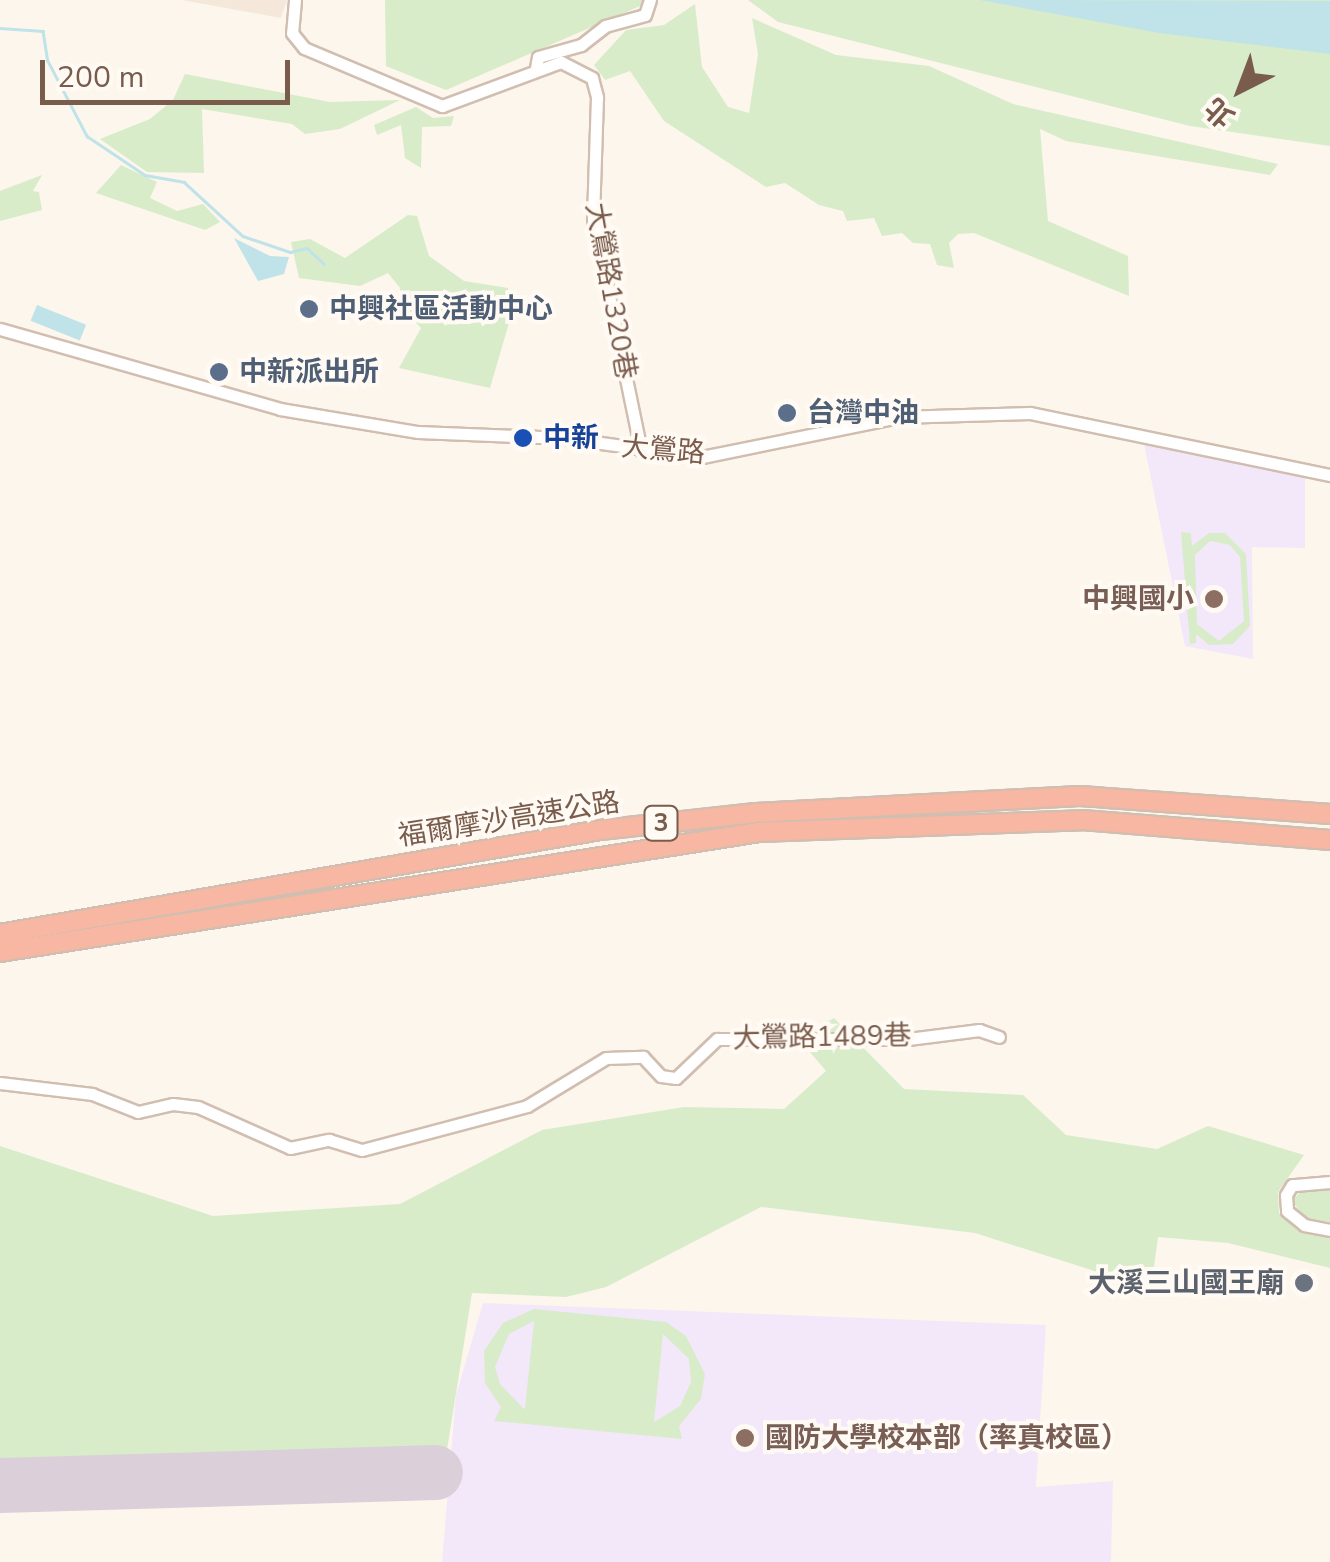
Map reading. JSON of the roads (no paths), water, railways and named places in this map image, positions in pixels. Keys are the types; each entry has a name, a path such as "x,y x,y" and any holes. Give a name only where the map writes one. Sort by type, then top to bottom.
{"highway":[{"name":"福爾摩沙高速公路","path":"0,934 600,830 756,813 1080,796 1330,814"},
{"name":"福爾摩沙高速公路","path":"0,952 758,832 1082,820 1330,840"}],"street":[{"name":"大鶯路1320巷","path":"294,0 292,34 304,48 442,106 536,68 569,62 584,69 595,86 593,220 641,450"},
{"path":"536,68 538,56 581,45 605,26 645,14 650,0"},
{"name":"大鶯路","path":"0,330 280,408 418,432 565,438 702,458 898,418 1030,413 1330,475"},
{"name":"大鶯路1489巷","path":"0,1083 107,1100 138,1112 173,1104 198,1107 290,1148 329,1140 362,1150 528,1106 606,1058 643,1056 661,1076 676,1078 716,1039 908,1039 978,1030 998,1037"},
{"path":"1330,1182 1292,1185 1286,1195 1287,1211 1304,1225 1330,1230"}],"water":[{"path":"980,0 1330,1 1330,54 1159,33"},
{"path":"234,238 270,256 289,257 284,274 258,281"},
{"path":"37,305 86,325 80,341 31,321"}],"waterway":[{"path":"0,28 43,31 48,61 87,136 145,175 184,182 243,236 290,252 307,248 324,264"}],"place":[{"name":"中興社區活動中心","path":"309,309"},
{"name":"中新派出所","path":"219,372"},
{"name":"台灣中油","path":"787,413"},
{"name":"中新","path":"523,438"},
{"name":"中興國小","path":"1214,599"},
{"name":"大溪三山國王廟","path":"1304,1283"},
{"name":"國防大學校本部（率真校區）","path":"745,1438"}]}
